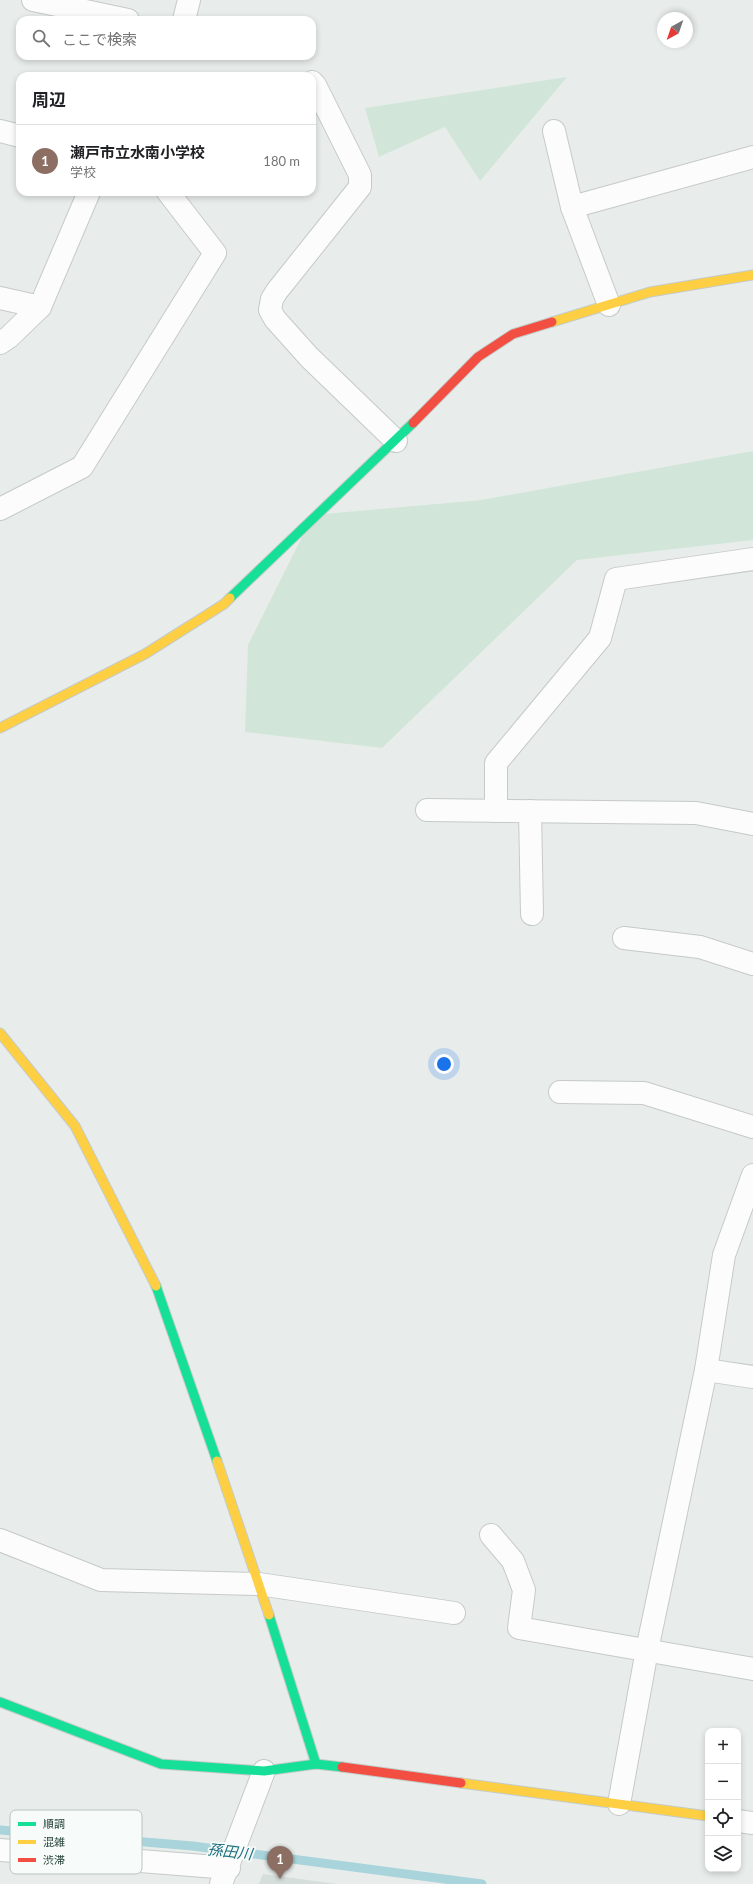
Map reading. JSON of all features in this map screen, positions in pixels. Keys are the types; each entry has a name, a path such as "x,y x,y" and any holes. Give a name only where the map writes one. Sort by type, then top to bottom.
{"street":[{"path":"33,0 109,16"},
{"path":"185,16 188,0"},
{"path":"316,87 360,175 360,187 277,291 272,299 270,310 275,318 309,357 396,441"},
{"path":"0,131 16,135"},
{"path":"554,131 572,207 609,305"},
{"path":"572,207 753,157"},
{"path":"0,343 9,337 40,306 87,196"},
{"path":"0,509 82,467 215,253 175,196"},
{"path":"0,728 146,654 224,604 396,441 478,357 513,334 650,292 753,274"},
{"path":"0,298 40,306"},
{"path":"496,811 496,763 600,638 616,579 753,559"},
{"path":"427,810 696,813 753,824"},
{"path":"530,811 532,914"},
{"path":"624,938 700,947 753,964"},
{"path":"0,1033 75,1126 159,1292 259,1584 316,1764"},
{"path":"560,1092 644,1094 753,1127"},
{"path":"619,1804 647,1650 706,1370 724,1255 753,1176"},
{"path":"706,1370 753,1377"},
{"path":"491,1535 513,1561 524,1590 519,1628 753,1669"},
{"path":"0,1540 101,1580 259,1584 454,1613"},
{"path":"0,1702 161,1764 264,1772 316,1764 705,1816"},
{"path":"142,1864 227,1872 264,1772"},
{"path":"741,1821 753,1823"},
{"path":"0,1850 10,1851"}],"shaded area":[{"path":"263,1874 337,1884 259,1884"}],"green space":[{"path":"567,77 480,181 445,127 379,157 365,108"},
{"path":"753,451 753,540 577,560 382,748 245,732 248,645 313,515 481,500"}],"waterway":[{"name":"孫田川","path":"0,1830 10,1831"},
{"name":"孫田川","path":"142,1842 193,1846 482,1884"}],"traffic: fast":[{"path":"230,598 413,423"},
{"path":"156,1286 217,1461"},
{"path":"269,1615 316,1764"},
{"path":"0,1702 161,1764 264,1771 316,1764 342,1767"}],"traffic: slow":[{"path":"552,322 650,292 753,275"},
{"path":"0,728 145,654 224,604 230,598"},
{"path":"0,1033 75,1126 156,1286"},
{"path":"217,1461 269,1615"},
{"path":"461,1783 705,1816"}],"traffic: jam":[{"path":"413,423 478,357 513,334 552,322"},
{"path":"342,1767 461,1783"}],"place":[{"name":"瀬戸市立水南小学校","path":"280,1879"}]}
